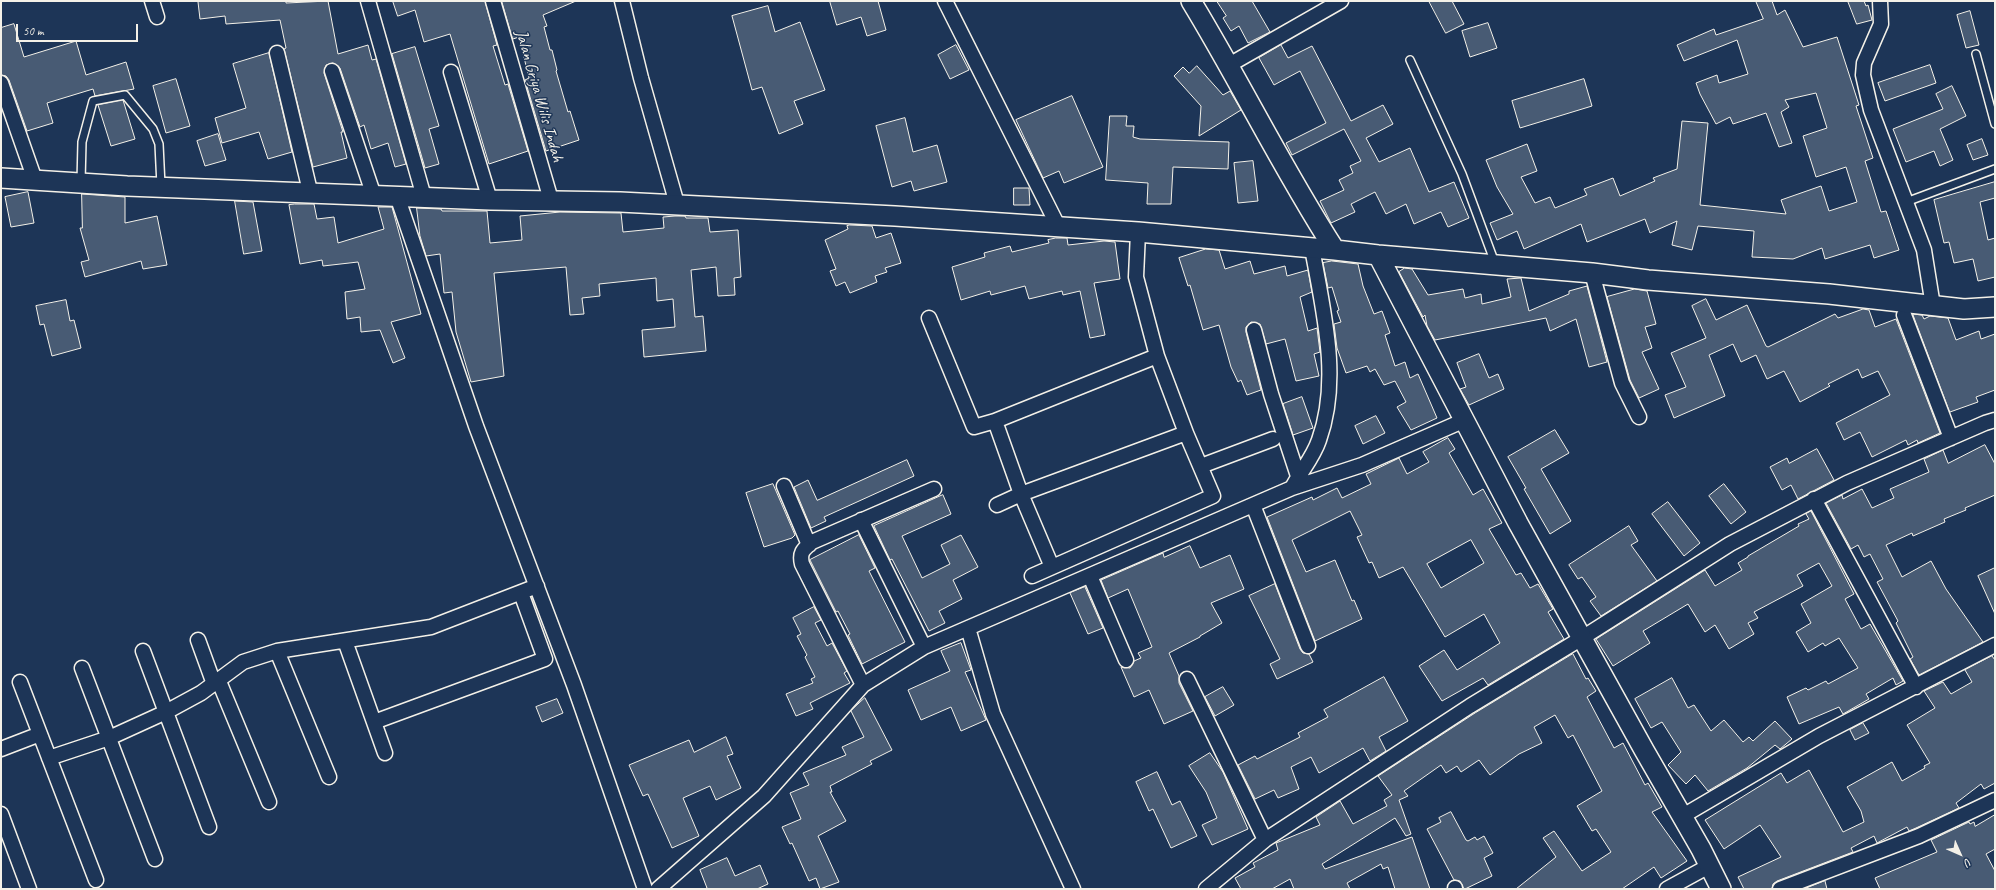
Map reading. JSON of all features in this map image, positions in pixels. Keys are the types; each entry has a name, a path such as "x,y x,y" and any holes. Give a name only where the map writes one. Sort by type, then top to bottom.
{"main road":[{"path":"1191,1 1229,65 1315,219 1335,250"},
{"path":"1,178 161,187 310,192 374,196 677,204 1058,226 1138,232 1378,255 1496,264 1648,280 1829,294 1964,309 1995,307"},
{"path":"1378,255 1403,306 1466,420 1518,522 1681,817 1701,850 1721,889"}],"street":[{"path":"152,1 157,17"},
{"path":"368,1 424,197"},
{"name":"Jalan Griya Wilis Indah","path":"493,1 551,200"},
{"path":"622,1 641,78 677,204"},
{"path":"945,1 1058,226"},
{"path":"1229,65 1341,1"},
{"path":"1880,1 1881,24 1864,63 1863,75 1871,110 1924,250 1933,306"},
{"path":"277,53 310,192"},
{"path":"332,71 374,196"},
{"path":"450,72 490,200"},
{"path":"1,83 35,180"},
{"path":"397,196 476,426 574,686 645,889"},
{"path":"1032,576 1213,496 1186,433 1157,356 1136,277 1138,232"},
{"path":"1295,482 1318,441 1325,419 1328,396 1329,360 1312,248"},
{"path":"1592,273 1622,383 1639,417"},
{"path":"1904,315 1951,438"},
{"path":"929,318 974,427 995,421 1157,356"},
{"path":"1254,330 1295,482"},
{"path":"658,889 764,796 863,685 924,647 1253,506 1295,482 1362,465 1466,420"},
{"path":"1206,889 1265,840 1470,706 1582,638 1730,544 1847,483 1995,420"},
{"path":"995,421 1021,494 1052,568"},
{"path":"997,505 1021,494 1186,433"},
{"path":"1201,466 1273,439"},
{"path":"784,486 809,545"},
{"path":"863,685 802,564 801,553 809,545 861,520 934,489"},
{"path":"1814,500 1916,687"},
{"path":"1253,506 1308,646"},
{"path":"861,520 924,647"},
{"path":"1090,576 1126,660"},
{"path":"49,758 108,738 166,712 216,682 243,662 277,651 431,627 537,586"},
{"path":"374,722 545,659 521,592"},
{"path":"968,628 993,714 1073,889"},
{"path":"198,640 269,802"},
{"path":"345,641 385,753"},
{"path":"1681,817 1820,736 1995,645"},
{"path":"143,651 209,827"},
{"path":"277,651 329,778"},
{"path":"82,668 155,859"},
{"path":"1187,679 1265,840"},
{"path":"20,682 96,880"},
{"path":"1,749 40,734"},
{"path":"1780,889 1918,836 1995,800"},
{"path":"1,814 29,889"},
{"path":"1667,889 1709,866"}],"lane":[{"path":"1976,54 1995,124"},
{"path":"1410,60 1462,174 1496,264"},
{"path":"81,183 82,142 93,101 125,95 153,129 159,144 161,187"},
{"path":"1906,202 1995,169"}],"building":[{"path":"286,1 286,3 328,1 338,54 368,45 372,60 376,59 406,164 395,167 388,143 371,149 364,125 360,127 340,68 333,63 326,65 324,73 343,132 341,132 347,158 313,167 284,49 286,48 280,20 226,24 225,16 200,19 198,2"},
{"path":"393,1 485,1 497,45 493,46 505,85 508,84 528,151 489,164 450,34 424,42 415,10 398,16"},
{"path":"502,1 576,1 543,15 547,26 544,27 550,50 552,50 556,71 568,112 570,111 579,140 546,151 525,80 529,78 519,37 513,39"},
{"path":"830,1 878,1 886,30 867,36 861,17 837,25"},
{"path":"1217,1 1252,1 1270,32 1248,43 1239,26 1231,31 1223,18 1226,16"},
{"path":"1429,1 1452,1 1464,24 1446,33"},
{"path":"1756,1 1772,1 1777,15 1785,10 1803,47 1837,37 1859,105 1856,106 1873,158 1865,161 1881,212 1886,211 1899,250 1874,258 1870,245 1825,259 1822,248 1793,259 1752,257 1754,231 1698,226 1692,250 1672,245 1677,221 1650,233 1645,219 1587,242 1581,224 1524,249 1517,231 1497,240 1490,223 1513,214 1497,187 1486,160 1527,144 1537,171 1521,177 1535,203 1550,197 1555,208 1587,195 1584,189 1613,178 1620,196 1655,181 1653,178 1677,169 1682,121 1708,123 1700,205 1786,214 1781,200 1821,186 1829,211 1857,202 1846,167 1816,177 1803,136 1827,128 1816,93 1785,100 1789,107 1781,112 1792,143 1779,147 1766,113 1733,124 1730,117 1716,124 1700,94 1696,83 1717,75 1719,83 1748,74 1737,40 1684,61 1677,45 1714,29 1716,35 1763,19"},
{"path":"1848,1 1864,1 1866,6 1868,5 1872,20 1857,24"},
{"path":"768,6 775,32 800,22 825,90 794,101 803,124 779,134 762,87 752,90 732,16"},
{"path":"1970,11 1979,45 1966,48 1957,15"},
{"path":"1488,23 1497,48 1470,57 1462,31"},
{"path":"14,24 24,57 76,41 86,75 126,62 134,89 95,96 93,89 47,103 53,123 27,131 9,80 6,76 1,75 1,28"},
{"path":"956,45 969,70 950,79 938,55"},
{"path":"1281,45 1288,58 1312,46 1351,121 1383,105 1393,124 1366,138 1379,162 1410,148 1429,192 1454,182 1469,218 1448,227 1441,212 1414,224 1406,204 1386,214 1375,192 1351,204 1355,212 1331,223 1320,201 1344,190 1339,180 1353,173 1350,166 1361,161 1344,129 1292,155 1286,143 1326,123 1300,71 1274,85 1259,58"},
{"path":"415,47 439,126 429,129 439,164 425,168 392,54"},
{"path":"269,53 292,152 268,159 259,132 222,143 215,118 246,108 233,64"},
{"path":"1930,65 1936,83 1885,101 1878,83"},
{"path":"1197,66 1223,95 1230,91 1241,110 1199,136 1201,106 1174,76 1183,67 1189,73"},
{"path":"176,79 190,126 166,133 153,86"},
{"path":"1584,79 1592,106 1520,128 1512,101"},
{"path":"1952,86 1966,116 1940,129 1953,160 1940,166 1934,151 1906,162 1893,129 1943,109 1936,94"},
{"path":"1072,96 1103,167 1064,183 1059,171 1043,178 1016,120"},
{"path":"123,100 135,139 111,146 98,105"},
{"path":"1110,116 1127,116 1126,126 1134,126 1133,137 1140,139 1229,142 1228,169 1173,167 1171,204 1147,204 1148,183 1106,180"},
{"path":"905,118 913,152 937,145 947,182 914,191 911,181 892,187 876,126"},
{"path":"218,134 226,160 205,166 197,141"},
{"path":"1982,139 1988,155 1973,160 1967,145"},
{"path":"1253,161 1258,201 1238,203 1234,163"},
{"path":"1995,182 1995,198 1980,202 1988,240 1995,238 1995,277 1978,281 1973,259 1954,263 1949,242 1944,243 1934,200"},
{"path":"1014,188 1029,188 1030,205 1014,205"},
{"path":"28,192 34,223 11,227 5,197"},
{"path":"82,194 125,197 125,223 157,216 167,265 143,269 141,261 85,277 81,262 89,260 80,228 82,228"},
{"path":"235,201 253,202 262,251 244,254"},
{"path":"314,204 317,219 334,217 338,243 384,229 378,207 392,207 421,314 391,322 405,358 393,363 380,330 361,332 360,317 347,319 345,292 365,289 358,262 323,266 322,260 300,264 289,205"},
{"path":"417,208 441,209 442,211 487,211 490,243 522,240 520,216 560,212 621,213 623,232 664,228 663,217 685,216 686,218 708,218 710,232 738,230 741,277 734,278 735,295 718,296 716,267 691,270 695,317 703,316 706,351 644,357 642,330 675,327 673,299 657,301 656,278 599,284 600,296 582,298 584,314 570,315 566,267 494,273 504,376 471,382 456,332 452,292 444,293 440,254 426,256 420,236"},
{"path":"847,226 872,226 876,238 891,233 901,263 885,268 887,272 875,276 877,282 850,293 845,282 836,286 830,271 836,269 825,240 848,229"},
{"path":"1067,238 1068,245 1104,241 1115,242 1120,279 1094,283 1105,335 1090,338 1080,291 1063,295 1062,291 1029,299 1025,286 991,295 990,291 961,300 952,267 985,257 984,253 1010,246 1012,252 1049,243 1048,240"},
{"path":"1206,249 1219,250 1225,269 1250,261 1254,274 1285,266 1287,276 1308,270 1312,292 1300,297 1308,331 1317,328 1320,352 1314,354 1319,376 1296,381 1285,339 1266,344 1260,324 1251,322 1246,327 1246,332 1261,390 1247,395 1241,380 1238,382 1231,367 1219,325 1203,330 1190,285 1188,286 1179,258"},
{"path":"1332,261 1358,264 1363,286 1374,314 1382,311 1390,333 1385,335 1395,366 1405,362 1410,378 1418,374 1437,418 1411,430 1397,407 1406,402 1395,381 1384,385 1375,369 1370,372 1367,366 1346,373 1337,348 1334,324 1341,322 1337,311 1339,310 1332,287 1328,288 1323,263"},
{"path":"1405,268 1412,269 1428,295 1463,289 1465,298 1481,294 1482,304 1511,297 1507,279 1521,278 1529,311 1569,294 1569,291 1587,286 1607,362 1589,367 1576,319 1550,331 1546,318 1435,340 1427,326 1425,315 1423,317 1399,272"},
{"path":"1635,289 1647,291 1656,324 1645,327 1652,348 1642,352 1659,389 1639,398 1630,380 1607,297"},
{"path":"1706,299 1716,320 1747,305 1766,346 1768,347 1835,314 1838,318 1863,309 1869,310 1875,327 1896,319 1940,433 1918,443 1917,440 1908,445 1906,440 1872,457 1860,432 1844,440 1836,423 1890,395 1878,371 1862,378 1858,369 1828,384 1830,386 1800,402 1784,371 1767,379 1756,355 1741,362 1733,344 1709,355 1725,396 1674,418 1665,395 1686,387 1671,353 1706,338 1692,306"},
{"path":"66,300 70,321 74,320 81,348 52,356 44,324 40,325 36,306"},
{"path":"1913,314 1922,315 1924,319 1930,316 1948,318 1956,340 1979,331 1981,339 1995,334 1995,390 1976,397 1978,402 1950,412"},
{"path":"1479,354 1489,378 1498,374 1504,389 1469,405 1460,389 1466,387 1457,363"},
{"path":"1302,397 1313,428 1293,435 1283,404"},
{"path":"1376,416 1385,433 1363,444 1355,426"},
{"path":"1555,430 1569,453 1541,469 1571,521 1550,534 1524,489 1526,488 1508,457"},
{"path":"1448,438 1455,449 1449,453 1473,495 1483,489 1502,523 1489,529 1516,575 1521,573 1530,588 1538,584 1553,609 1548,612 1564,639 1488,685 1483,678 1442,701 1419,666 1444,650 1457,670 1500,643 1484,614 1445,637 1403,567 1379,578 1372,562 1369,563 1357,537 1362,535 1350,511 1292,540 1306,572 1335,560 1352,601 1354,600 1362,619 1315,641 1267,517 1312,497 1313,500 1337,488 1342,498 1371,484 1366,474 1399,458 1407,474 1429,462 1423,452","holes":["1471,540 1484,563 1441,588 1427,564"]},
{"path":"1985,445 1995,464 1995,495 1965,508 1966,510 1944,519 1945,522 1913,536 1912,533 1886,545 1902,577 1931,561 1946,589 1983,642 1919,675 1910,659 1913,657 1896,623 1898,621 1877,582 1883,579 1870,554 1864,557 1858,545 1851,549 1826,503 1842,495 1843,499 1862,489 1872,508 1894,498 1890,489 1929,472 1924,459 1943,450 1948,463"},
{"path":"1817,449 1834,480 1798,499 1791,485 1782,490 1770,467 1787,458 1789,463"},
{"path":"907,460 914,476 824,517 826,521 811,528 794,487 808,480 817,500"},
{"path":"773,484 795,535 792,538 764,547 746,493"},
{"path":"1724,484 1746,512 1731,524 1709,496"},
{"path":"943,495 951,514 902,536 922,578 950,564 941,545 961,535 978,567 953,580 962,599 939,611 945,623 929,631 892,559 890,560 874,526"},
{"path":"1668,502 1700,543 1684,556 1652,514"},
{"path":"1811,511 1854,594 1845,599 1861,629 1870,624 1903,681 1896,685 1893,678 1866,694 1869,699 1843,714 1839,707 1799,724 1787,697 1806,688 1808,690 1826,681 1828,684 1858,668 1839,638 1825,646 1823,643 1808,652 1796,632 1811,623 1801,604 1832,586 1819,563 1797,575 1803,586 1754,612 1758,618 1748,623 1754,634 1729,649 1715,625 1705,632 1688,604 1643,631 1650,643 1613,666 1596,639 1705,570 1715,586 1742,570 1738,563 1799,526 1798,524 1809,519 1806,514"},
{"path":"1629,526 1638,541 1631,545 1657,581 1601,616 1590,601 1596,597 1582,577 1578,579 1569,565"},
{"path":"859,535 875,568 869,571 905,642 862,664 848,635 850,634 838,611 836,612 810,560"},
{"path":"1190,546 1200,568 1230,555 1244,589 1211,603 1222,623 1200,637 1169,653 1179,676 1179,683 1193,711 1164,724 1149,690 1134,697 1121,667 1130,668 1134,661 1141,658 1138,653 1152,647 1128,589 1108,598 1101,580 1163,553 1164,557"},
{"path":"1995,568 1995,614 1978,576"},
{"path":"1275,584 1300,649 1303,653 1309,654 1313,662 1277,679 1270,664 1280,659 1249,596"},
{"path":"1085,587 1103,628 1088,634 1070,593"},
{"path":"814,607 821,620 815,623 827,646 832,643 847,671 844,673 850,683 810,703 813,709 796,716 786,694 813,683 811,679 815,677 805,657 807,655 797,636 801,634 793,618"},
{"path":"961,643 971,670 965,672 986,720 961,731 951,707 921,720 908,690 950,671 941,651"},
{"path":"1573,654 1586,679 1588,678 1596,691 1587,697 1614,748 1623,743 1645,785 1648,783 1662,807 1652,812 1687,861 1661,878 1654,867 1622,889 1516,889 1556,857 1543,838 1554,831 1582,871 1611,852 1596,829 1592,831 1577,806 1602,791 1573,735 1568,738 1555,715 1534,727 1542,743 1519,754 1490,775 1479,760 1461,772 1457,766 1446,773 1441,765 1404,791 1408,796 1399,800 1411,834 1406,836 1395,818 1322,864 1325,869 1412,837 1430,889 1395,889 1388,867 1383,869 1381,864 1347,883 1350,889 1294,889 1290,879 1272,889 1241,889 1235,878 1255,867 1253,863 1278,850 1276,843 1320,825 1316,817 1340,801 1353,824 1387,806 1384,800 1392,795 1378,776 1475,713"},
{"path":"1992,656 1995,660 1995,783 1984,789 1981,784 1956,803 1959,808 1909,831 1907,827 1877,843 1874,836 1851,848 1853,852 1777,881 1773,884 1772,889 1744,889 1738,877 1781,857 1760,825 1724,849 1705,820 1781,773 1787,783 1809,770 1843,832 1864,822 1861,811 1847,787 1892,762 1902,781 1925,768 1924,766 1930,763 1907,725 1935,708 1924,691 1943,682 1951,694 1972,682 1965,670"},
{"path":"1384,677 1408,721 1379,737 1386,751 1370,761 1363,748 1319,773 1311,757 1291,767 1299,789 1278,798 1274,790 1255,799 1238,765 1255,756 1257,759 1300,737 1298,733 1328,717 1324,710"},
{"path":"1672,678 1688,708 1694,705 1711,731 1724,720 1743,742 1749,737 1753,741 1775,721 1792,739 1780,749 1775,745 1747,768 1708,791 1695,775 1686,784 1668,765 1681,752 1662,722 1651,728 1635,699"},
{"path":"1223,687 1234,705 1215,716 1205,697"},
{"path":"865,698 892,750 870,761 872,764 830,786 832,792 830,792 846,821 818,836 839,882 820,889 816,878 809,881 792,843 790,844 782,827 801,819 790,793 809,785 803,773 846,755 842,747 864,737 851,711"},
{"path":"557,699 563,713 542,722 536,707"},
{"path":"1863,723 1869,733 1855,740 1850,730"},
{"path":"726,737 733,754 727,756 741,788 716,800 710,786 683,798 699,836 672,848 648,794 643,796 629,765 689,740 694,752"},
{"path":"1210,753 1223,772 1248,829 1212,845 1202,825 1217,818 1206,792 1189,766"},
{"path":"1157,772 1172,805 1180,801 1197,836 1171,848 1153,809 1149,811 1136,782"},
{"path":"1451,812 1466,840 1468,841 1475,837 1477,840 1484,836 1493,853 1484,858 1492,876 1465,889 1460,881 1454,880 1427,829 1441,822 1439,818"},
{"path":"1995,815 1995,849 1986,854 1995,871 1995,889 1880,889 1875,878 1937,852 1931,840 1969,822 1970,824 1974,822 1975,826"},
{"path":"727,858 735,876 760,865 768,884 757,889 704,889 707,888 700,870"},
{"path":"1825,881 1827,889 1804,889"}]}
